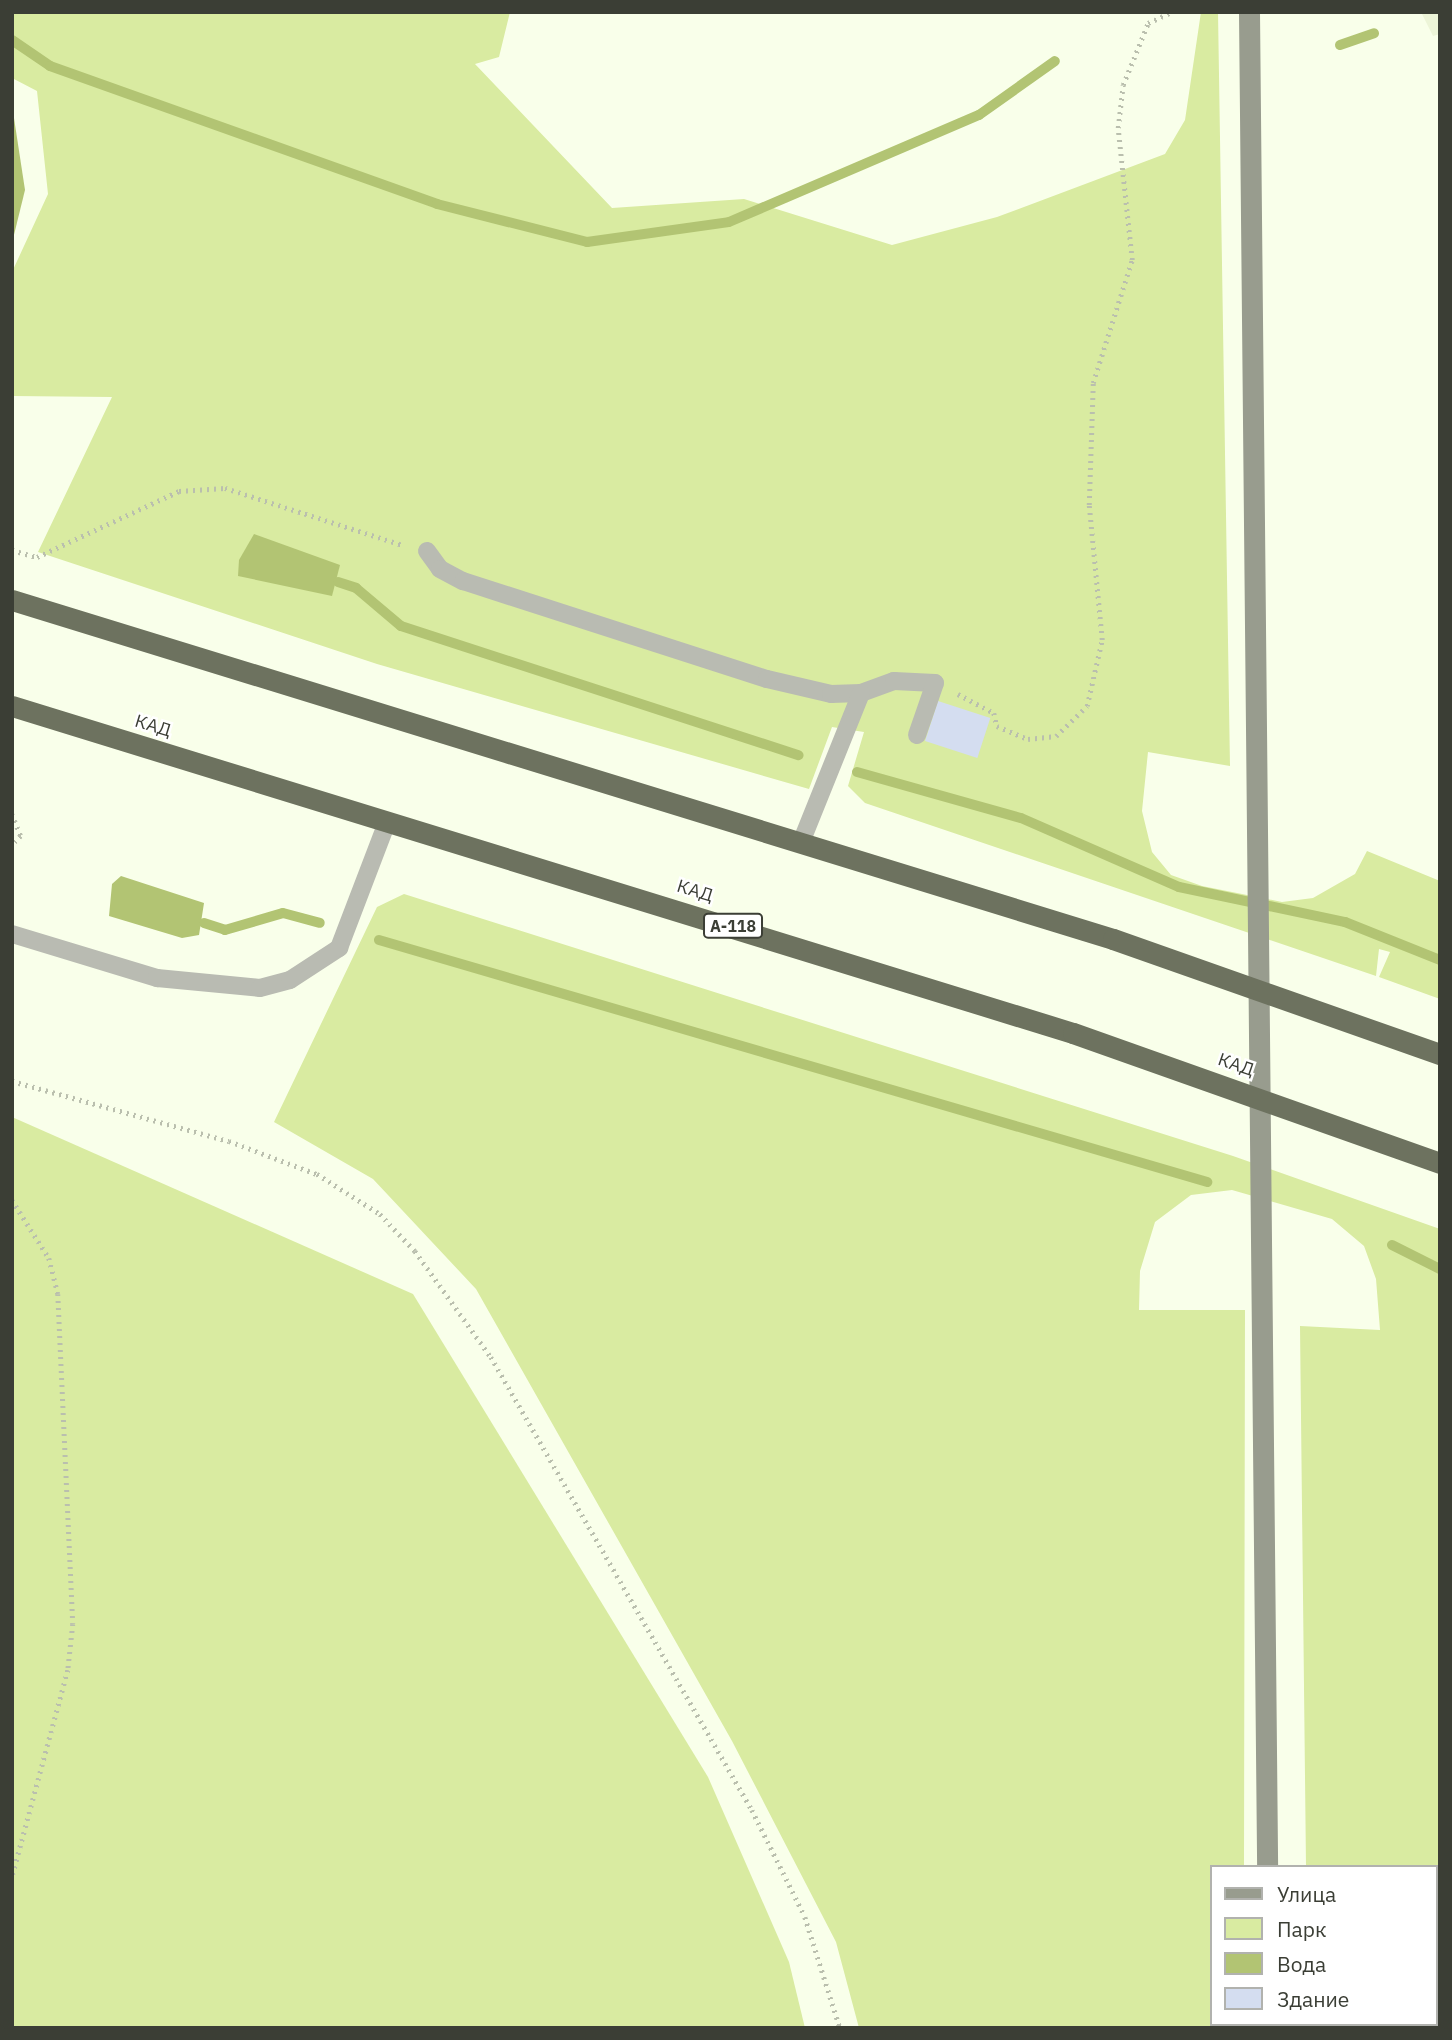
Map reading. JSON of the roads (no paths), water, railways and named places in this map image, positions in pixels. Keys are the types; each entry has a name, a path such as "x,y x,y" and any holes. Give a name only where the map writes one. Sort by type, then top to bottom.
{"highway":[{"path":"12,600 802,841 1113,939 1440,1054"},
{"name":"КАД","path":"16,707 1073,1033 1440,1163"}],"street":[{"path":"1249,12 1267,1865"}],"lane":[{"path":"426,551 440,569 463,581 767,679 831,694 861,693 894,681 935,682 917,735"},
{"path":"802,841 861,693"},
{"path":"12,934 157,978 260,988 290,980 339,948 387,822"}],"water":[{"path":"12,105 25,190 12,243"},
{"path":"254,534 340,565 332,596 238,576 239,560"},
{"path":"121,876 204,903 199,935 182,938 109,916 112,884"}],"waterway":[{"path":"1340,45 1374,33"},
{"path":"12,40 50,66 437,204 587,242 729,222 979,115 1055,61"},
{"path":"338,582 356,588 401,626 799,755"},
{"path":"857,772 1021,818 1179,887 1345,922 1440,960"},
{"path":"204,923 225,930 283,913 320,923"},
{"path":"379,940 1207,1182"},
{"path":"1392,1245 1440,1269"}]}
